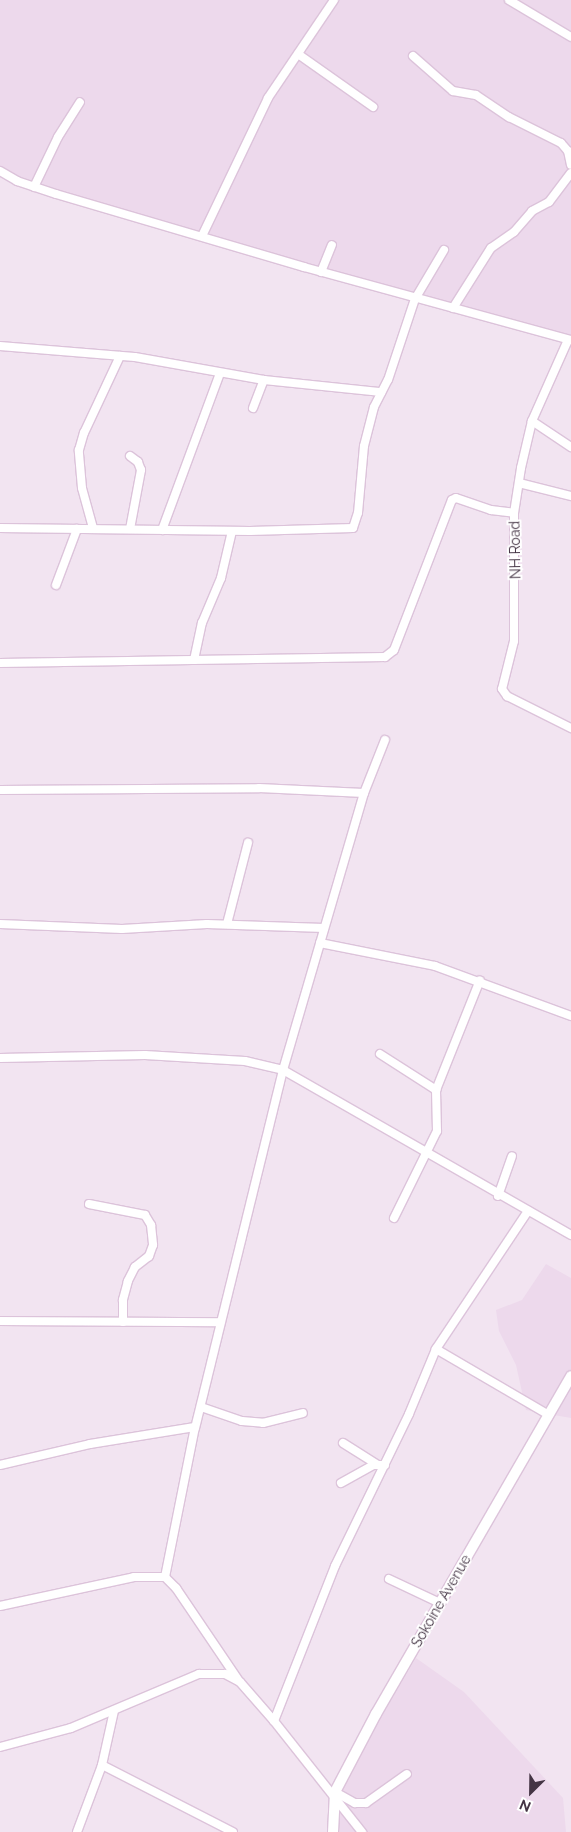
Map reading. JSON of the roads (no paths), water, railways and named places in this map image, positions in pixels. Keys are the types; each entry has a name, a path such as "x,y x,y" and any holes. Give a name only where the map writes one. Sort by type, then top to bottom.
{"street":[{"path":"202,236 268,98 334,0"},
{"path":"508,0 571,37"},
{"path":"298,54 373,106"},
{"path":"413,56 455,92 476,95 509,117 561,143 568,151 571,165"},
{"path":"34,187 58,137 80,102"},
{"path":"0,171 34,187 415,299 569,340"},
{"path":"453,308 491,248 514,232 532,211 549,202 571,173"},
{"path":"321,272 332,245"},
{"path":"0,528 232,531 353,528 368,425 415,299 444,250"},
{"name":"NH Road","path":"569,340 532,421 519,482 514,513 514,641 502,689 507,696 571,728"},
{"path":"0,346 120,356 264,380 381,392"},
{"path":"93,528 82,488 79,450 84,433 120,356"},
{"path":"162,530 220,373"},
{"path":"253,408 264,380"},
{"path":"532,421 571,447"},
{"path":"130,456 138,462 141,470 130,529"},
{"path":"519,482 571,496"},
{"path":"0,663 385,657 394,650 452,500 461,499 491,510 514,513"},
{"path":"56,585 77,529"},
{"path":"194,660 202,623 221,578 232,531"},
{"path":"164,1577 195,1427 283,1070 364,793 385,740"},
{"path":"0,790 259,788 364,793"},
{"path":"227,924 248,843"},
{"path":"0,924 122,929 227,924 324,928"},
{"path":"320,944 435,966 480,980 571,1016"},
{"path":"394,1218 437,1131 436,1090 480,980"},
{"path":"380,1054 436,1090"},
{"path":"0,1058 145,1055 245,1061 283,1070 426,1152 498,1196 571,1235"},
{"path":"498,1196 512,1156"},
{"path":"89,1204 145,1215 151,1225 153,1245 149,1256 137,1265 128,1281 123,1300 123,1322"},
{"path":"274,1721 335,1566 436,1349 528,1211"},
{"path":"0,1321 220,1322"},
{"path":"436,1349 550,1415"},
{"name":"Sokoine Avenue","path":"333,1832 336,1796 440,1603 571,1376"},
{"path":"201,1407 242,1421 263,1423 303,1414"},
{"path":"0,1465 90,1444 195,1427"},
{"path":"343,1444 382,1465"},
{"path":"341,1484 362,1470 382,1465"},
{"path":"0,1606 134,1577 164,1577 176,1588 240,1682 336,1796 362,1832"},
{"path":"389,1579 440,1603"},
{"path":"0,1747 71,1728 199,1674 218,1672 240,1682"},
{"path":"80,1831 102,1765 114,1711"},
{"path":"102,1765 233,1832"},
{"path":"336,1796 355,1803 366,1803 407,1774"}]}
